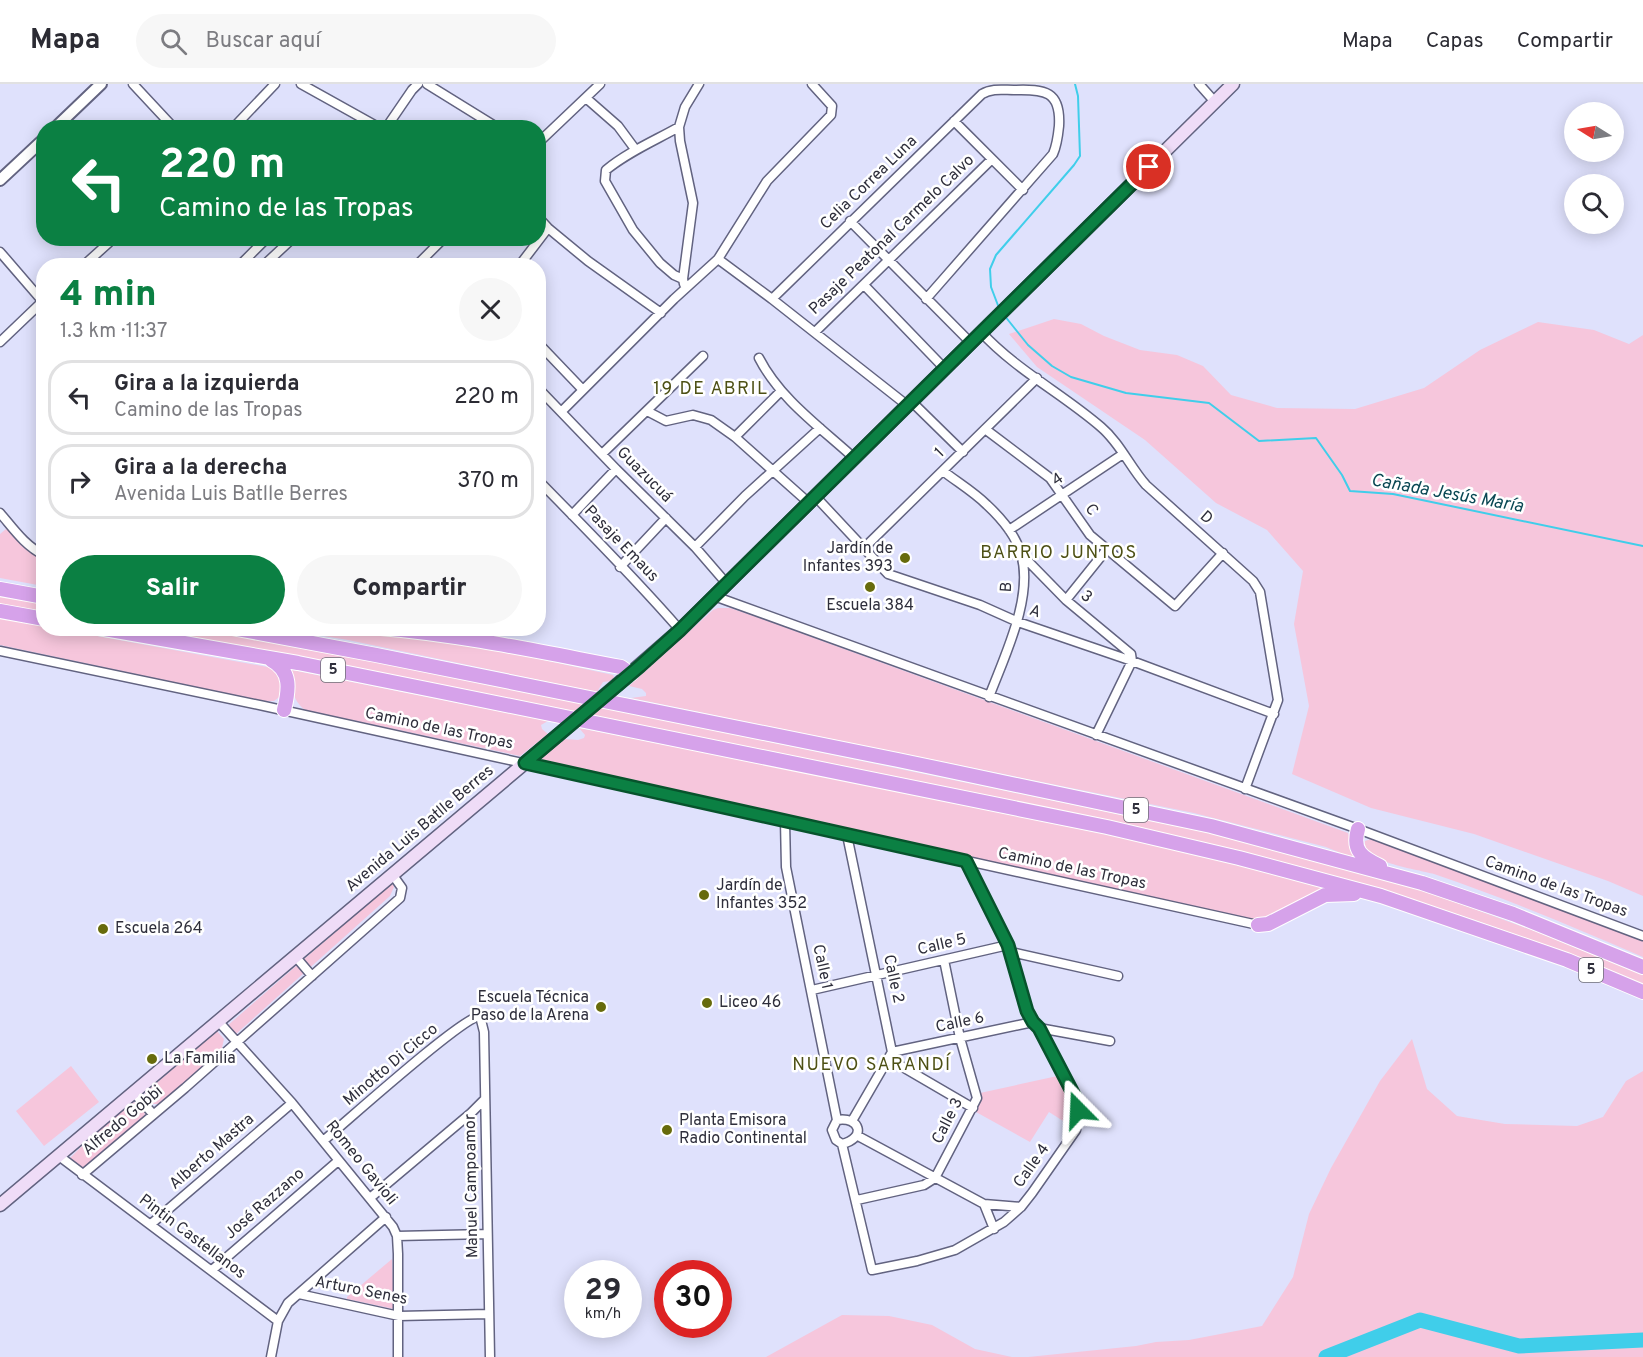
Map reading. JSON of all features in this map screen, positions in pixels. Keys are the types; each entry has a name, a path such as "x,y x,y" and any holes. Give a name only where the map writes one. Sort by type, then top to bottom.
{"highway":[{"path":"0,589 36,596"},
{"path":"0,611 36,618"},
{"name":"5","path":"145,636 267,657 1107,827 1239,858 1381,896 1567,960 1643,992"},
{"name":"5","path":"274,636 1112,804 1266,840 1403,878 1513,914 1643,967"},
{"path":"456,636 621,667 631,674"},
{"path":"267,657 277,663 287,677 288,694 284,711"},
{"path":"1358,829 1355,840 1360,853 1368,860 1403,878"},
{"path":"1258,926 1268,924 1325,895 1381,896"}],"main road":[{"name":"Avenida Luis Batlle Berres","path":"0,1205 631,674 680,630 1233,84"}],"street":[{"path":"64,120 101,84"},
{"path":"133,84 167,120"},
{"path":"240,120 274,84"},
{"path":"301,84 366,120"},
{"path":"391,120 418,84"},
{"path":"427,84 485,120"},
{"path":"546,136 600,84"},
{"path":"684,283 693,203 680,141 680,127 685,107 699,84"},
{"path":"561,411 661,312 684,283 718,259 767,181 831,115 833,109 812,84"},
{"path":"1199,84 1215,102"},
{"path":"926,299 1023,190 1053,154 1056,147 1059,107 1049,94 1038,89 985,87"},
{"name":"Celia Correa Luna","path":"772,299 954,121 985,87"},
{"path":"586,98 618,126 635,149"},
{"path":"954,121 1023,190"},
{"path":"680,127 635,149 606,171 605,181 633,230 660,263 684,283"},
{"path":"0,180 36,146"},
{"name":"Pasaje Peatonal Carmelo Calvo","path":"814,332 991,160"},
{"path":"850,221 971,343"},
{"path":"546,231 548,228 594,265 661,312"},
{"path":"92,258 105,246"},
{"path":"272,258 284,246"},
{"path":"424,258 436,246"},
{"path":"525,258 534,246"},
{"path":"0,252 36,294"},
{"path":"718,259 910,404 963,452"},
{"path":"864,285 945,369"},
{"path":"0,342 36,309"},
{"name":"D","path":"981,332 996,349 1103,429 1146,485 1253,581 1260,592 1278,700 1245,789"},
{"path":"546,351 582,389"},
{"path":"602,454 703,356"},
{"path":"759,358 766,373 780,392 854,458"},
{"name":"1","path":"863,549 1037,378"},
{"path":"735,437 780,392"},
{"name":"Guazucuá","path":"546,396 695,547 728,584"},
{"name":"A","path":"647,411 666,421 699,415 711,420 735,437 772,471 812,500 888,574 980,605 1018,622 1132,661 1274,714"},
{"path":"695,547 772,471 820,428"},
{"name":"C","path":"986,429 1050,478 1090,535 1175,606 1223,553"},
{"name":"4","path":"1008,530 1123,454"},
{"path":"572,515 616,469"},
{"name":"B","path":"943,471 986,503 1008,530 1021,554 1023,590 1018,622 989,697"},
{"name":"Pasaje Emaus","path":"546,488 640,585 680,630"},
{"path":"0,513 36,551"},
{"path":"621,567 666,518"},
{"path":"1066,600 1107,549"},
{"name":"3","path":"1021,554 1066,600 1131,654 1132,661"},
{"name":"Camino de las Tropas","path":"714,596 1358,829 1643,936"},
{"name":"Camino de las Tropas","path":"1,652 525,763 1258,926"},
{"path":"1096,735 1132,661"},
{"name":"Calle 1","path":"785,820 786,867 837,1120"},
{"name":"Calle 2","path":"847,835 877,975 891,1056"},
{"name":"Calle 4","path":"857,1200 872,1270 955,1250 1013,1215 1076,1130 1078,1120 1075,1097 1027,1011 1010,948 966,861"},
{"name":"Alfredo Gobbi","path":"82,1175 400,898 402,888 392,874"},
{"name":"Calle 5","path":"812,990 944,960 1010,948 1118,976"},
{"path":"295,956 312,976"},
{"name":"Calle 3","path":"935,1178 973,1108 976,1098 960,1038 944,960"},
{"name":"Minotto Di Cicco","path":"323,1141 452,1033 475,1016 480,1016"},
{"name":"Manuel Campoamor","path":"480,1016 484,1032 490,1357"},
{"name":"Romeo Gavioli","path":"218,1021 292,1103 386,1217 397,1236 398,1357"},
{"name":"Calle 6","path":"891,1056 960,1038 1036,1025 1110,1041"},
{"path":"852,1121 891,1056 973,1108"},
{"path":"134,1093 153,1114"},
{"path":"370,1198 485,1099"},
{"name":"Alberto Mastra","path":"151,1224 292,1103"},
{"path":"858,1136 858,1129 852,1121 837,1120 832,1130 836,1140 842,1144 857,1200 924,1185 935,1178"},
{"path":"842,1144 858,1136"},
{"path":"858,1136 984,1204 1021,1207"},
{"name":"Pintin Castellanos","path":"59,1156 278,1321"},
{"name":"José Razzano","path":"212,1270 338,1161"},
{"path":"984,1204 994,1228"},
{"path":"271,1357 278,1321 288,1303 386,1217"},
{"path":"397,1236 487,1234"},
{"name":"Arturo Senes","path":"299,1293 399,1316 489,1314"}],"shaded area":[{"path":"1054,319 1081,324 1140,350 1177,355 1203,366 1231,395 1277,408 1355,409 1424,388 1480,350 1538,322 1594,330 1629,344 1643,335 1643,896 1608,881 1474,834 1371,808 1292,774 1309,706 1294,624 1303,571 1267,530 1216,503 1145,440 1037,367 1009,334"},
{"path":"6,529 11,531 21,545 36,555 36,585 0,578 0,534"},
{"path":"0,594 36,601 36,613 0,607"},
{"path":"718,608 730,608 759,618 1348,833 1358,860 1326,847 1194,813 631,698 646,696 646,693 642,689 629,686"},
{"path":"0,618 36,625 36,636 97,636 273,668 280,672 282,695 274,701 262,701 0,645"},
{"path":"158,636 243,636 326,650 1252,842 1377,875 1537,932 1643,975 1643,986 1521,937 1429,905 1205,844"},
{"path":"324,636 428,637 475,645 614,677 611,681 603,682 597,692"},
{"path":"287,669 548,721 541,725 548,734 520,756 305,710 295,697"},
{"path":"579,728 1230,860 1333,887 1275,916 1253,921 544,762 541,757 565,739 584,738 585,735"},
{"path":"1371,839 1643,941 1643,957 1487,893 1434,874 1381,860 1366,849 1365,841"},
{"path":"392,883 394,887 390,896 236,1034 227,1026"},
{"path":"217,1031 224,1039 221,1052 160,1104 152,1104 143,1099 145,1093"},
{"path":"1412,1039 1427,1089 1457,1116 1505,1124 1577,1126 1603,1117 1626,1081 1643,1071 1643,1357 1028,1357 1189,1340 1262,1326 1293,1277 1309,1214 1331,1168 1380,1081"},
{"path":"71,1066 99,1102 44,1146 16,1111"},
{"path":"1062,1075 1074,1107 1071,1126 1049,1112 1030,1142 976,1112 980,1093"},
{"path":"134,1102 144,1109 145,1116 84,1168 69,1159 100,1128"},
{"path":"392,1259 394,1309 347,1299 347,1297"},
{"path":"842,1315 889,1316 932,1325 975,1349 1012,1357 766,1357"}],"waterway":[{"name":"Cañada Jesús María","path":"999,308 991,287 990,269 996,255 1080,156 1078,96 1075,84"},
{"name":"Cañada Jesús María","path":"1004,315 1028,345 1052,366 1071,377 1126,393 1209,403 1259,441 1316,438 1342,475 1350,491 1393,494 1643,546"},
{"path":"1326,1357 1420,1320 1519,1346 1643,1340"}],"place":[{"name":"Jardín de Infantes 393","path":"905,558"},
{"name":"Escuela 384","path":"870,587"},
{"name":"Jardín de Infantes 352","path":"704,895"},
{"name":"Escuela 264","path":"103,929"},
{"name":"Liceo 46","path":"707,1003"},
{"name":"Escuela Técnica Paso de la Arena","path":"601,1007"},
{"name":"La Familia","path":"152,1059"},
{"name":"Planta Emisora Radio Continental","path":"667,1130"}],"district":[{"name":"19 DE ABRIL","path":"711,389"},
{"name":"BARRIO JUNTOS","path":"1059,553"},
{"name":"NUEVO SARANDÍ","path":"872,1065"}],"route":[{"path":"1078,1110 1075,1097 1039,1028 1027,1011 1011,952 966,861 525,763 680,630 1149,167"}]}
